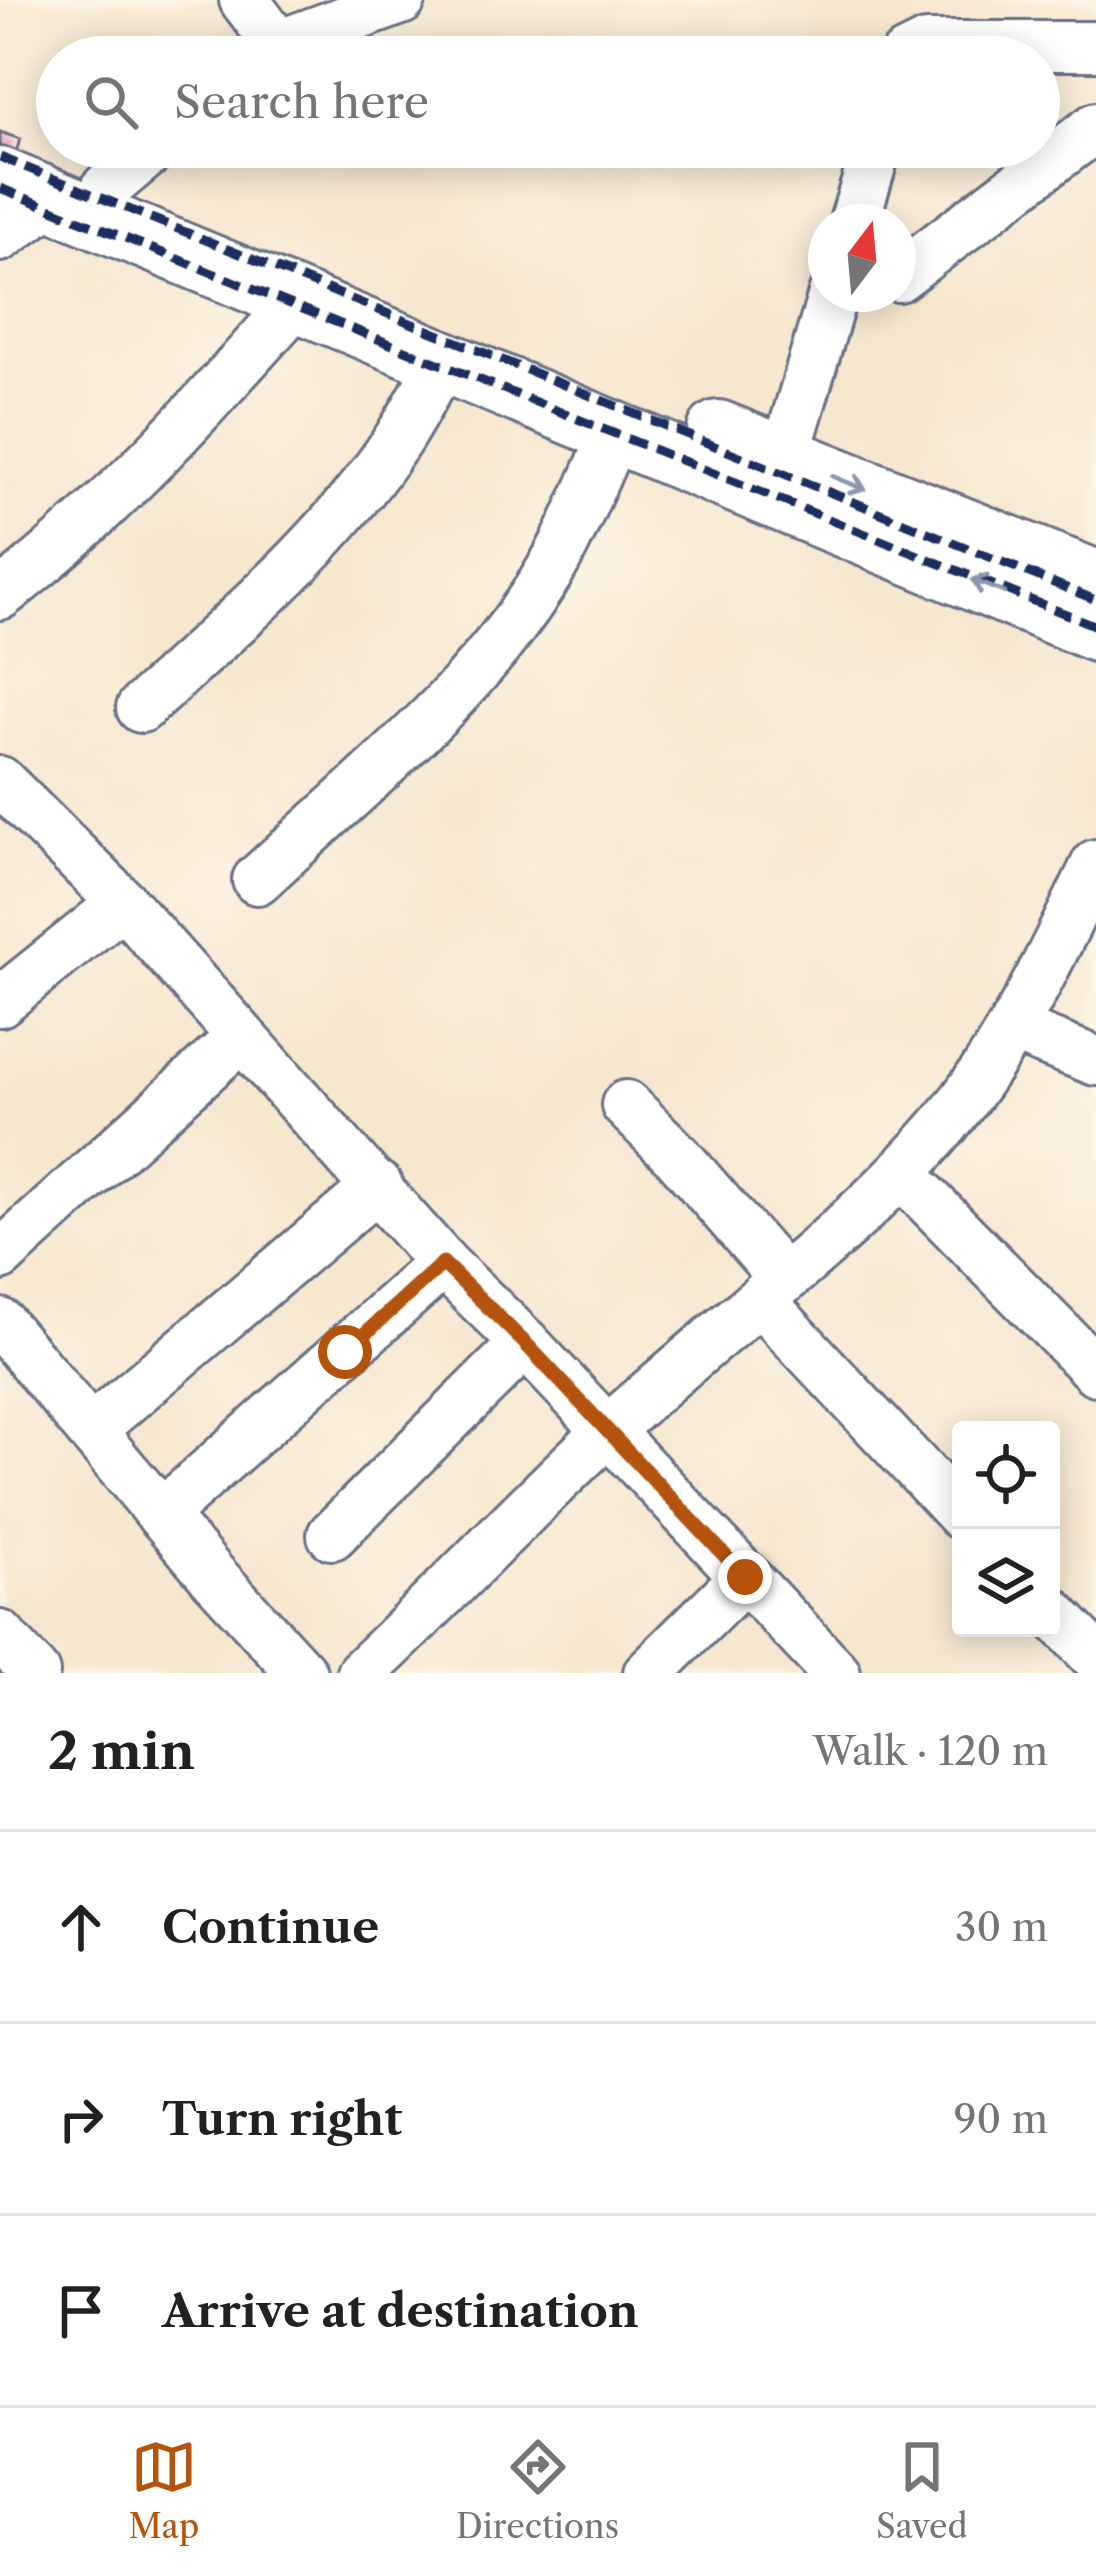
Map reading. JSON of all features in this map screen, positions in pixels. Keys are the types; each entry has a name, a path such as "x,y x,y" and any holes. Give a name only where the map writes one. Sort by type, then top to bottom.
{"main road":[{"path":"0,143 53,188 296,302 1096,631"},
{"path":"53,188 784,457 1096,581"}],"street":[{"path":"244,0 263,36"},
{"path":"304,36 347,16 401,0"},
{"path":"1060,46 1096,46"},
{"path":"1060,154 1096,127"},
{"path":"0,237 53,188 103,168"},
{"path":"860,204 871,168"},
{"path":"916,263 1042,168"},
{"path":"0,595 64,546 119,493 296,302"},
{"path":"784,457 827,315"},
{"path":"141,708 260,599 314,542 395,444 443,362"},
{"path":"257,880 467,683 509,632 546,579 615,433"},
{"path":"0,781 123,903 443,1263 525,1343 832,1672"},
{"path":"361,1673 607,1431 901,1173 947,1121 1014,1028 1096,865"},
{"path":"0,1002 123,903"},
{"path":"1014,1028 1096,1060"},
{"path":"0,1256 241,1037"},
{"path":"626,1105 680,1158 772,1290 952,1503"},
{"path":"901,1173 1096,1371"},
{"path":"91,1430 378,1186"},
{"path":"161,1515 443,1263"},
{"path":"0,1323 302,1673"},
{"path":"332,1535 525,1343"},
{"path":"648,1673 745,1577"},
{"path":"1060,1620 1096,1657"},
{"path":"0,1635 35,1673"}],"building":[{"path":"0,132 20,139 1,204 0,204"}],"railway":[{"path":"0,157 1096,600"},
{"path":"0,188 1096,626"}],"route":[{"path":"345,1352 443,1263 525,1343 745,1577"}]}
